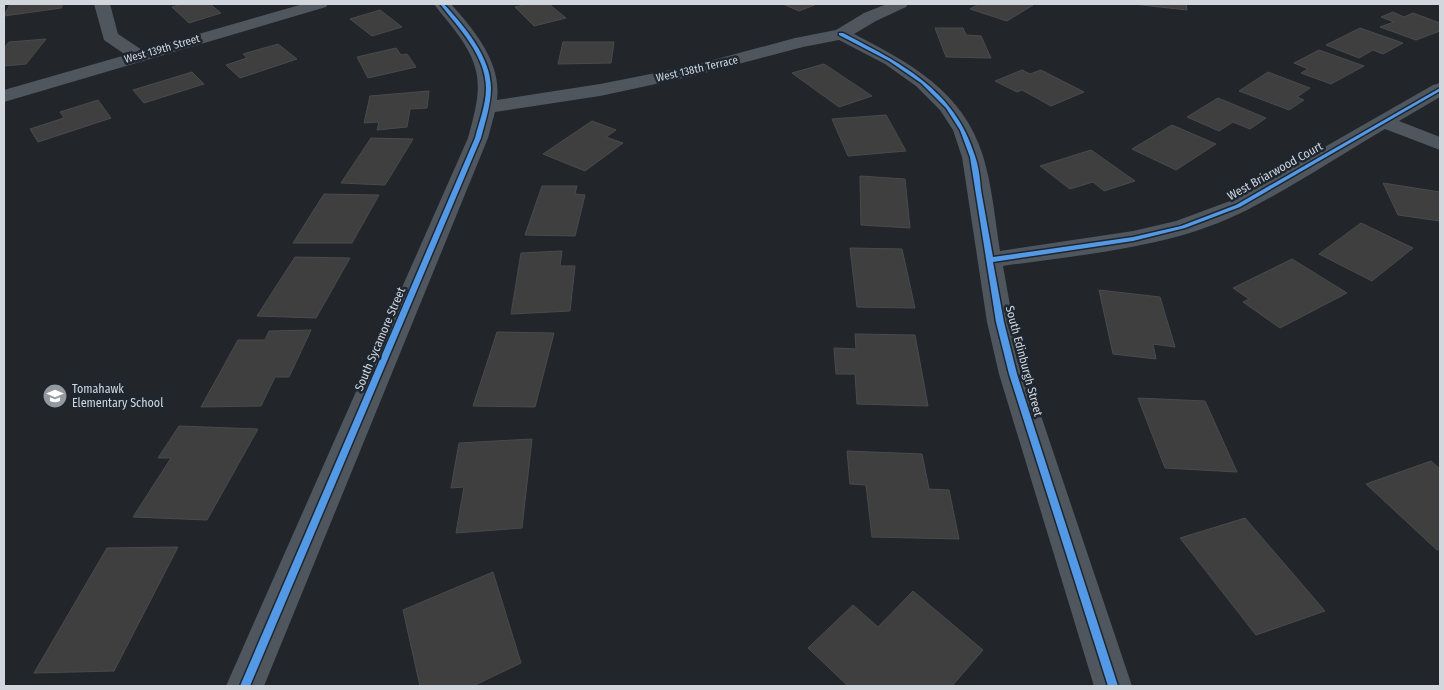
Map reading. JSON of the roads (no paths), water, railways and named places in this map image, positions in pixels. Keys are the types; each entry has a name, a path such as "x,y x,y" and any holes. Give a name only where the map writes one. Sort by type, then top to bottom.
{"street":[{"path":"102,4 110,36 139,56"},
{"name":"West 139th Street","path":"4,96 320,4"},
{"name":"South Sycamore Street","path":"245,686 478,138 486,108 488,81 478,51 457,20 442,4"},
{"name":"West 138th Terrace","path":"486,108 600,90 693,71 801,42 841,34 870,17 900,4"},
{"name":"South Edinburgh Street","path":"841,34 891,60 923,82 948,107 963,130 973,157 1000,322 1013,374 1113,686"},
{"name":"West Briarwood Court","path":"990,260 1123,241 1183,227 1238,206 1440,89"},
{"path":"1384,122 1440,144"}],"place":[{"name":"Tomahawk Elementary School","path":"55,396"}]}
